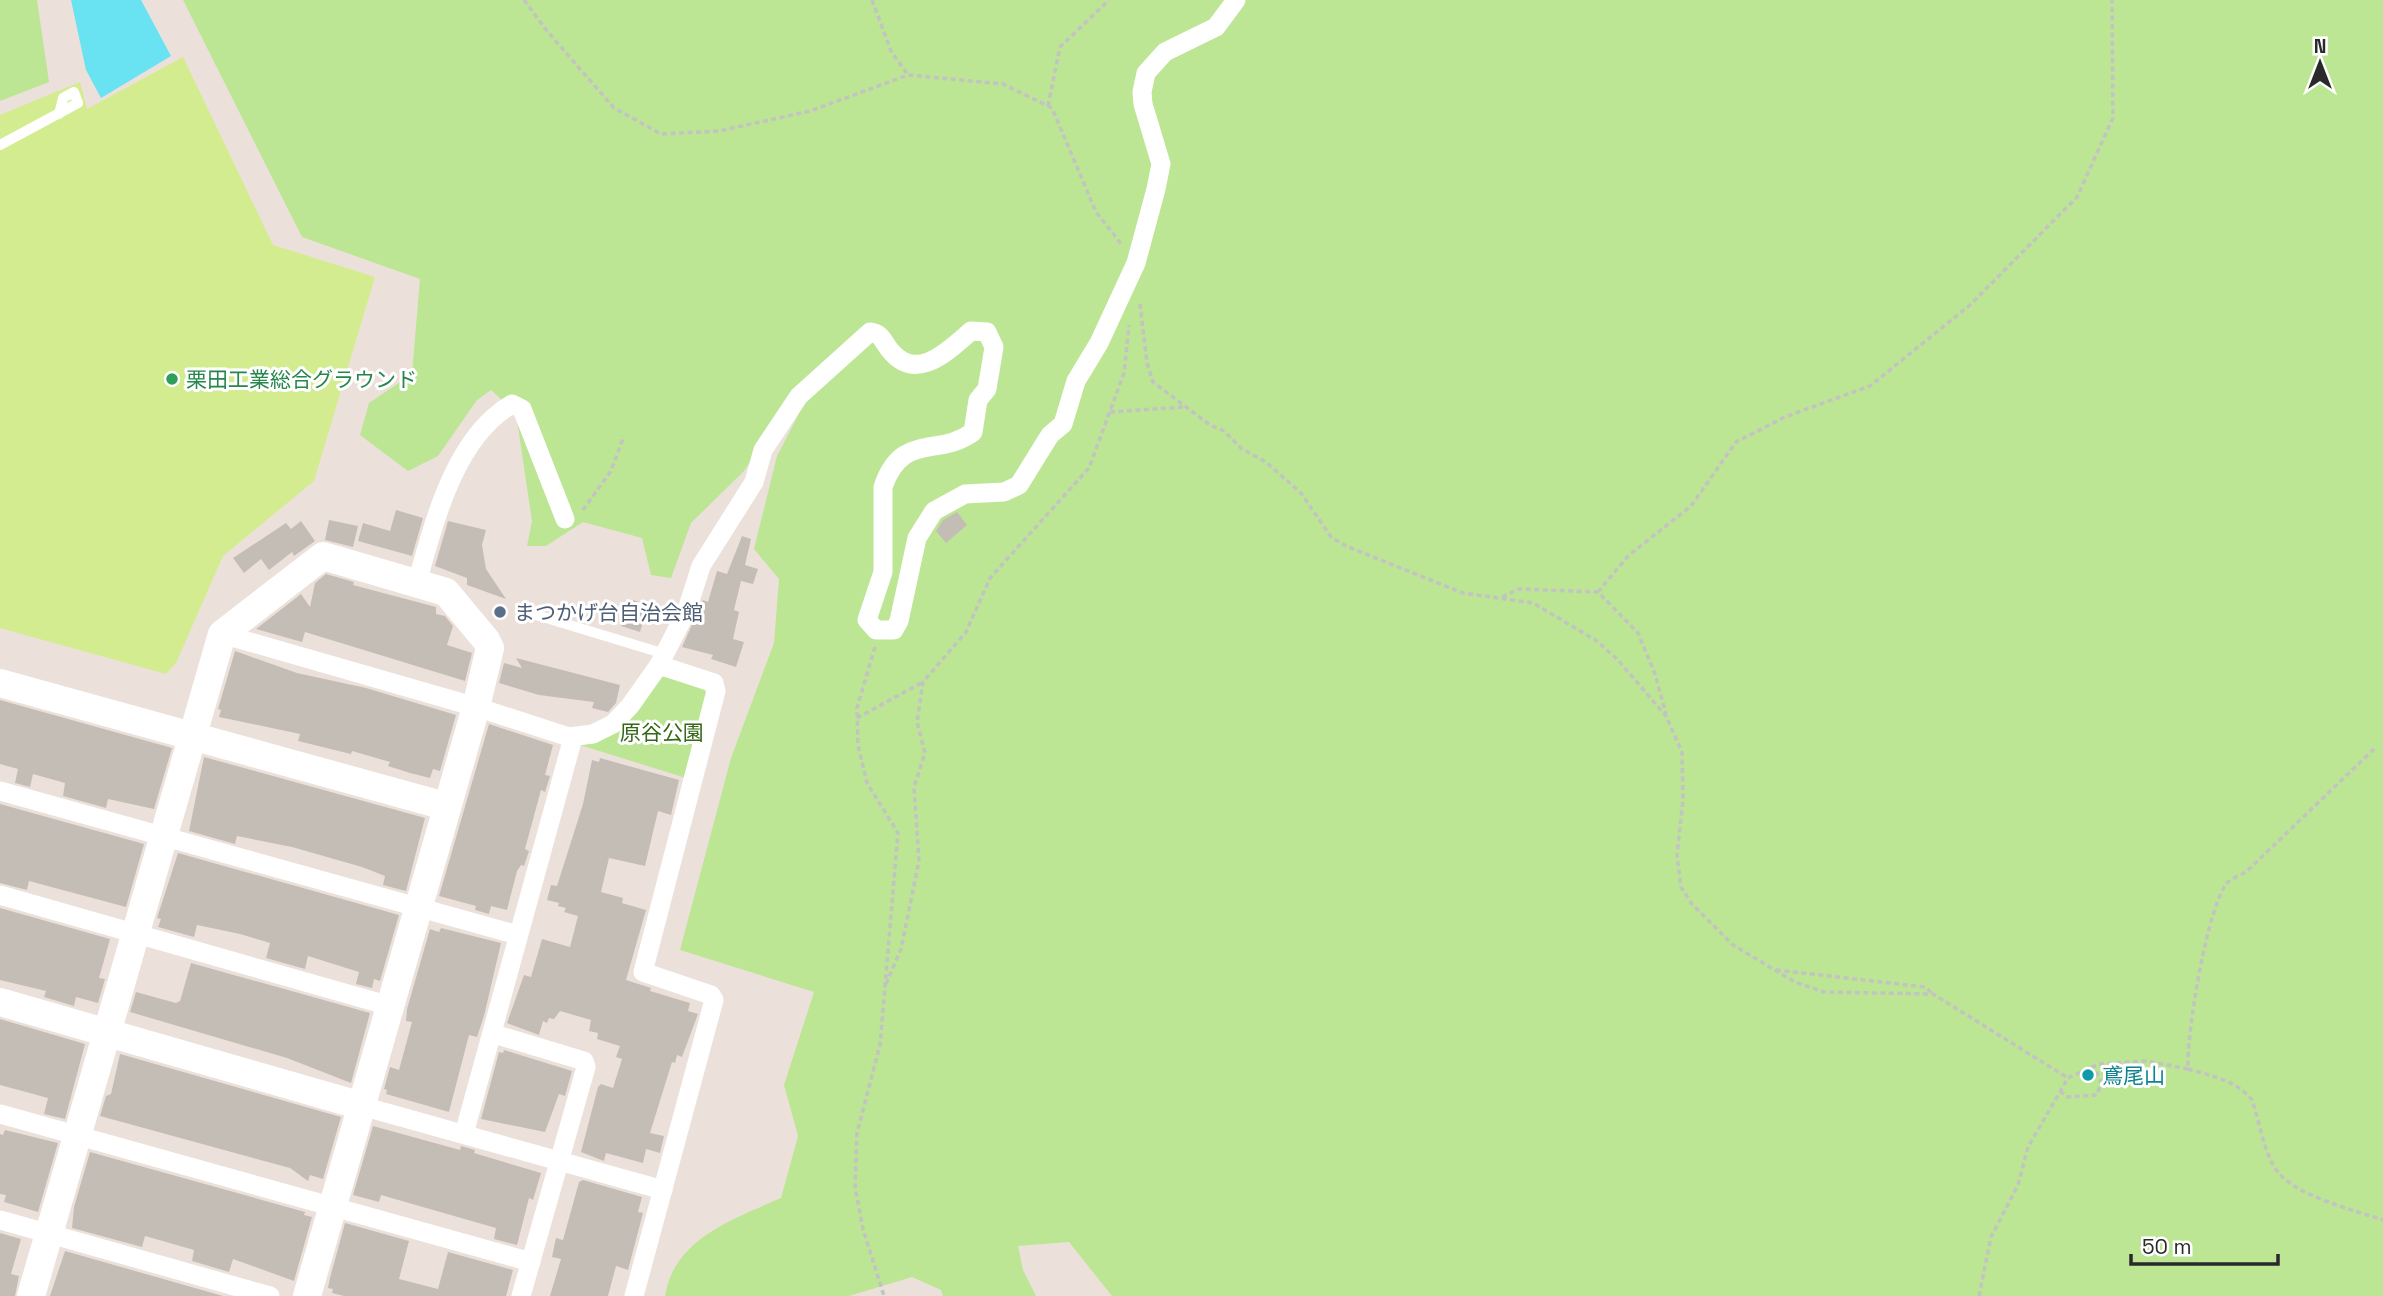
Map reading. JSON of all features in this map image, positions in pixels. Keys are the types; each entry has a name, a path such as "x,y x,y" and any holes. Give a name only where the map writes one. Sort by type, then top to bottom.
{"street":[{"path":"222,634 476,707 569,737 593,734 613,724 630,706 662,659 687,610 701,566 754,482 763,450 799,396 870,332 880,336 899,360 905,363 942,358 971,331 987,332 993,347 987,389 978,400 973,432 957,440 913,449 902,456 888,473 883,487 883,572 867,620 881,631 894,630 899,621 917,538 934,511 965,494 1004,492 1018,485 1050,435 1062,424 1076,381 1099,343 1136,263 1161,164 1155,135 1143,104 1146,73 1165,52 1216,27 1236,0"},
{"path":"417,583 437,513 459,462 499,412 512,404 522,409 565,519"},
{"path":"31,1296 138,933 222,634 323,556 446,592 486,640 489,648 476,707 445,806 419,909 307,1296"},
{"path":"634,1296 714,1000 711,995 643,972 642,967 716,691 714,683 662,659"},
{"path":"0,683 194,734 445,806"},
{"path":"464,1134 494,1034 571,745 569,737"},
{"path":"0,791 518,936"},
{"path":"0,895 390,1006"},
{"path":"0,1002 663,1190"},
{"path":"494,1034 584,1061 586,1067 522,1296"},
{"path":"0,1114 531,1262"},
{"path":"0,1220 270,1296"}],"lane":[{"path":"0,145 58,114"},
{"path":"533,614 662,659"}],"path":[{"path":"524,0 547,31 614,108 661,135 719,131 810,111 908,75 1003,84 1052,108 1096,212 1136,263"},
{"path":"872,0 891,51 908,75"},
{"path":"1048,106 1060,47 1109,0"},
{"path":"1598,592 1628,556 1691,506 1736,442 1785,417 1870,386 1970,305 2077,197 2113,118 2112,0"},
{"path":"1142,296 1139,316 1153,382 1185,407 1224,431 1242,449 1266,462 1301,493 1331,537 1346,546 1464,593 1533,603 1597,641 1618,660 1666,716"},
{"path":"1132,309 1135,298"},
{"path":"857,718 923,682 966,632 990,578 1089,468 1124,373 1130,321"},
{"path":"1110,412 1185,407"},
{"path":"565,519 576,519 594,496 611,471 624,436"},
{"path":"1500,598 1519,589 1598,592 1638,633 1655,674 1666,716 1682,752 1683,800 1677,855 1681,887 1692,904 1733,945 1795,982 1824,992 1933,994"},
{"path":"881,631 862,684 857,718 858,745 867,783 898,833 880,1045 857,1133 855,1187 863,1230 884,1296"},
{"path":"886,984 901,949 919,861 914,787 925,753 917,722 923,682"},
{"path":"2188,1069 2187,1050 2205,942 2213,910 2228,882 2246,872 2375,748"},
{"path":"1774,970 1925,987 2068,1078"},
{"path":"1979,1296 1991,1237 2018,1185 2028,1147 2068,1078 2094,1066 2147,1062 2188,1069 2231,1082 2246,1092 2252,1100 2275,1169 2312,1195 2383,1220"},
{"path":"2060,1091 2067,1097 2097,1095 2101,1082 2094,1066"}],"green space":[{"path":"0,0 37,0 49,82 0,101"},
{"path":"183,0 2383,0 2383,1296 1112,1296 1069,1242 1018,1246 1023,1270 1036,1296 943,1296 941,1290 912,1277 849,1296 665,1296 680,1259 693,1245 726,1223 781,1198 798,1136 784,1085 814,992 680,950 731,758 774,643 779,579 754,549 777,456 807,398 797,387 744,471 691,523 671,578 651,575 642,538 583,522 546,546 527,546 532,521 516,413 491,390 477,400 438,456 408,471 360,435 369,403 412,374 420,279 302,237"},
{"name":"栗田工業総合グラウンド","path":"183,57 273,245 375,277 314,481 223,556 176,663 166,674 0,628 0,115 80,82 87,109"},
{"name":"原谷公園","path":"665,677 703,688 707,694 686,778 580,745 656,678"}],"water":[{"path":"71,0 141,0 171,56 101,98 86,70"}],"building":[{"path":"396,510 423,518 412,556 358,541 363,523 390,531"},
{"path":"957,512 967,525 946,543 936,531 943,520"},
{"path":"329,520 358,526 353,547 325,540"},
{"path":"301,521 315,541 294,556 292,552 269,570 261,559 244,573 233,558 286,523 291,529"},
{"path":"448,521 486,530 482,545 486,569 506,599 467,585 467,578 435,566"},
{"path":"742,536 751,539 745,565 758,569 753,584 741,581 734,610 739,612 733,639 744,642 736,667 711,659 713,655 682,647 703,600 708,602 717,571 727,574"},
{"path":"326,574 354,582 353,585 436,607 436,614 445,616 453,626 447,645 472,653 465,681 305,632 302,642 256,629 301,594 310,607 315,583"},
{"path":"630,599 648,605 640,632 621,626"},
{"path":"235,651 297,673 366,688 456,715 440,771 433,769 430,778 388,766 390,762 352,751 351,754 298,741 300,734 219,717 221,710 218,709"},
{"path":"516,658 620,685 616,703 608,712 592,708 594,702 539,695 499,683 504,663 522,668"},
{"path":"0,700 172,748 154,809 108,799 106,808 63,796 65,783 33,774 30,787 15,783 18,769 0,764"},
{"path":"489,724 553,745 545,775 550,776 545,792 541,790 525,849 529,851 524,866 521,865 517,871 507,910 491,906 489,914 475,910 476,906 439,896"},
{"path":"204,757 425,818 406,891 383,885 385,876 362,867 292,847 237,836 235,844 189,831"},
{"path":"600,758 679,780 671,815 658,811 645,866 609,858 601,892 623,898 622,903 646,910 626,980 651,988 650,991 690,1003 688,1011 698,1014 682,1057 677,1055 675,1063 672,1062 650,1133 664,1136 660,1153 646,1149 643,1163 606,1153 604,1161 581,1152 598,1087 601,1084 613,1088 622,1059 616,1057 620,1046 597,1039 598,1033 589,1031 591,1020 560,1011 554,1019 549,1018 547,1023 543,1021 539,1035 507,1023 524,975 531,977 542,939 570,947 578,916 564,912 566,908 558,906 559,903 547,900 551,885 557,886 583,804 592,760 599,762"},
{"path":"0,804 144,844 126,907 29,881 27,890 0,883"},
{"path":"178,853 399,915 380,981 374,979 372,988 356,984 359,972 308,956 305,969 266,958 270,943 240,934 197,925 194,937 158,927 161,919 157,918"},
{"path":"0,908 110,939 99,978 105,979 98,1003 76,997 74,1006 44,997 46,991 0,980"},
{"path":"441,928 501,943 484,1016 477,1037 469,1035 449,1112 386,1094 387,1090 384,1089 390,1067 399,1070 412,1022 406,1021 407,1009 430,929 439,932"},
{"path":"191,963 370,1013 351,1083 287,1058 130,1012 136,992 176,1003 180,1001"},
{"path":"0,1019 85,1044 65,1119 44,1114 48,1098 0,1085"},
{"path":"504,1050 572,1071 565,1096 559,1094 545,1132 481,1119 499,1052 503,1053"},
{"path":"120,1054 341,1117 323,1179 310,1175 308,1181 290,1168 100,1116 106,1096 111,1094"},
{"path":"373,1126 460,1150 461,1146 475,1150 474,1153 541,1173 533,1200 529,1198 517,1245 494,1239 496,1228 381,1195 379,1202 353,1195"},
{"path":"5,1130 58,1143 38,1212 4,1202 6,1195 0,1194 0,1134 3,1135"},
{"path":"90,1152 305,1212 304,1215 312,1217 294,1281 233,1259 229,1272 192,1261 194,1250 145,1236 142,1247 72,1228 74,1207"},
{"path":"583,1180 642,1197 638,1212 643,1213 628,1270 616,1266 608,1296 550,1296 561,1259 552,1257 556,1238 563,1240 579,1182"},
{"path":"345,1223 409,1241 399,1279 438,1289 448,1252 513,1270 506,1296 344,1296 332,1293 333,1289 328,1288"},
{"path":"0,1233 21,1239 11,1274 19,1276 15,1296 0,1296"},
{"path":"65,1251 223,1296 50,1296"}],"place":[{"name":"栗田工業総合グラウンド","path":"172,379"},
{"name":"まつかげ台自治会館","path":"500,612"},
{"name":"鳶尾山","path":"2088,1075"}]}
